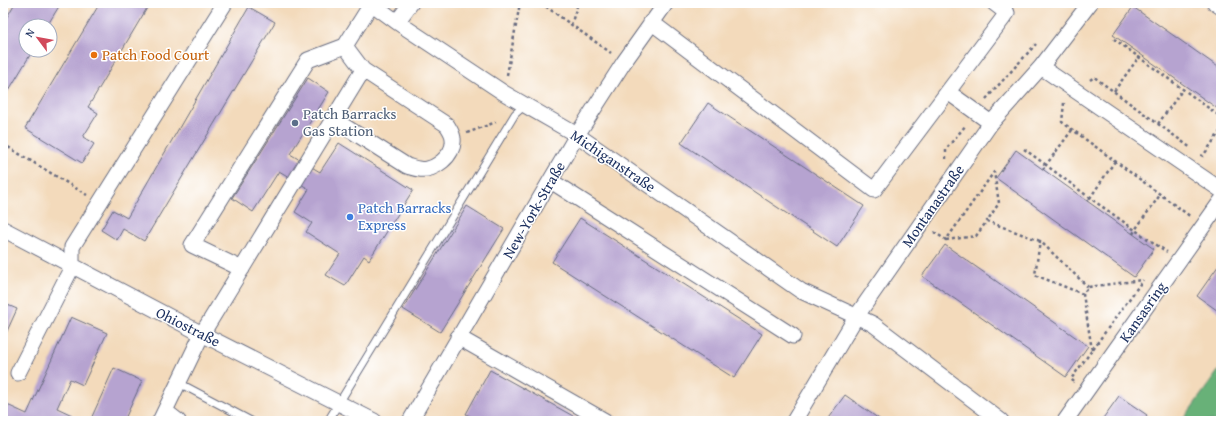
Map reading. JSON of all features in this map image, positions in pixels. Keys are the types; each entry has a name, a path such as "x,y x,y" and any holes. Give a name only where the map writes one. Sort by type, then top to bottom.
{"street":[{"path":"18,373 72,267 72,247 225,3"},
{"path":"242,270 192,245 308,60 345,46 372,3"},
{"name":"Michiganstraße","path":"372,3 397,22 504,93 520,109 577,135 801,291 856,317"},
{"path":"397,22 412,3"},
{"name":"New-York-Straße","path":"410,421 577,135 624,62 651,22 666,3"},
{"path":"651,22 874,190 1007,13 994,3"},
{"name":"Montanastraße","path":"794,421 856,317 991,123 1041,67 1090,3"},
{"path":"1214,3 1221,7"},
{"path":"333,119 407,166 420,170 434,167 446,158 453,145 454,138 447,125 438,117 363,70 345,46"},
{"path":"1041,67 1221,190"},
{"path":"178,421 163,416 202,334 363,70"},
{"path":"948,92 991,123"},
{"path":"551,181 793,336"},
{"name":"Kansasring","path":"1064,421 1221,201"},
{"name":"Ohiostraße","path":"3,229 72,267 374,421"},
{"path":"856,317 873,324 1001,421"},
{"path":"458,337 605,421"}],"lane":[{"path":"328,421 520,109"},
{"path":"179,383 251,421"}],"path":[{"path":"504,93 520,3"},
{"path":"541,3 624,62"},
{"path":"571,25 578,3"},
{"path":"1114,39 1221,117"},
{"path":"1114,92 1139,57"},
{"path":"1158,124 1183,89"},
{"path":"454,138 520,109"},
{"path":"1043,169 1072,130"},
{"path":"3,144 99,202"},
{"path":"1024,149 1179,261"},
{"path":"1087,201 1116,161"},
{"path":"1133,234 1160,195"},
{"path":"946,240 976,236 987,221 1040,241 1088,287"},
{"path":"1040,241 1035,275 1083,294"},
{"path":"1092,350 1083,294 1088,287 1143,280"}],"green space":[{"path":"1221,367 1221,421 1182,421"}],"building":[{"path":"15,3 61,3 52,18 18,18 18,58 28,58 3,100 3,24"},
{"name":"Patch Food Court","path":"100,3 150,3 88,107 98,113 83,137 94,144 82,163 25,128"},
{"path":"249,7 275,22 144,241 123,229 117,240 101,230 113,210 127,218"},
{"path":"1133,7 1221,69 1221,111 1113,35"},
{"name":"Patch Barracks Express","path":"308,78 329,92 290,154 320,172 339,143 413,190 369,260 364,256 345,286 326,275 340,254 306,232 312,223 295,212 309,189 279,171 253,212 232,198"},
{"path":"708,103 864,206 837,247 681,143"},
{"path":"1016,150 1154,249 1134,277 996,178"},
{"path":"467,206 504,229 440,332 403,309"},
{"path":"580,218 762,334 734,378 552,262"},
{"path":"945,245 1088,346 1066,377 922,276"},
{"path":"1221,262 1221,313 1197,296"},
{"path":"3,303 17,309 3,340"},
{"path":"71,317 107,333 83,385 70,379 57,408 72,415 69,421 3,421 3,403 27,414"},
{"path":"114,368 142,381 124,421 90,421"},
{"path":"490,370 582,421 479,421 466,414"},
{"path":"845,395 882,421 826,421"},
{"path":"1119,396 1147,415 1143,421 1101,421"}],"place":[{"name":"Patch Food Court","path":"94,55"},
{"name":"Patch Barracks Gas Station","path":"295,123"},
{"name":"Patch Barracks Express","path":"350,217"}]}
